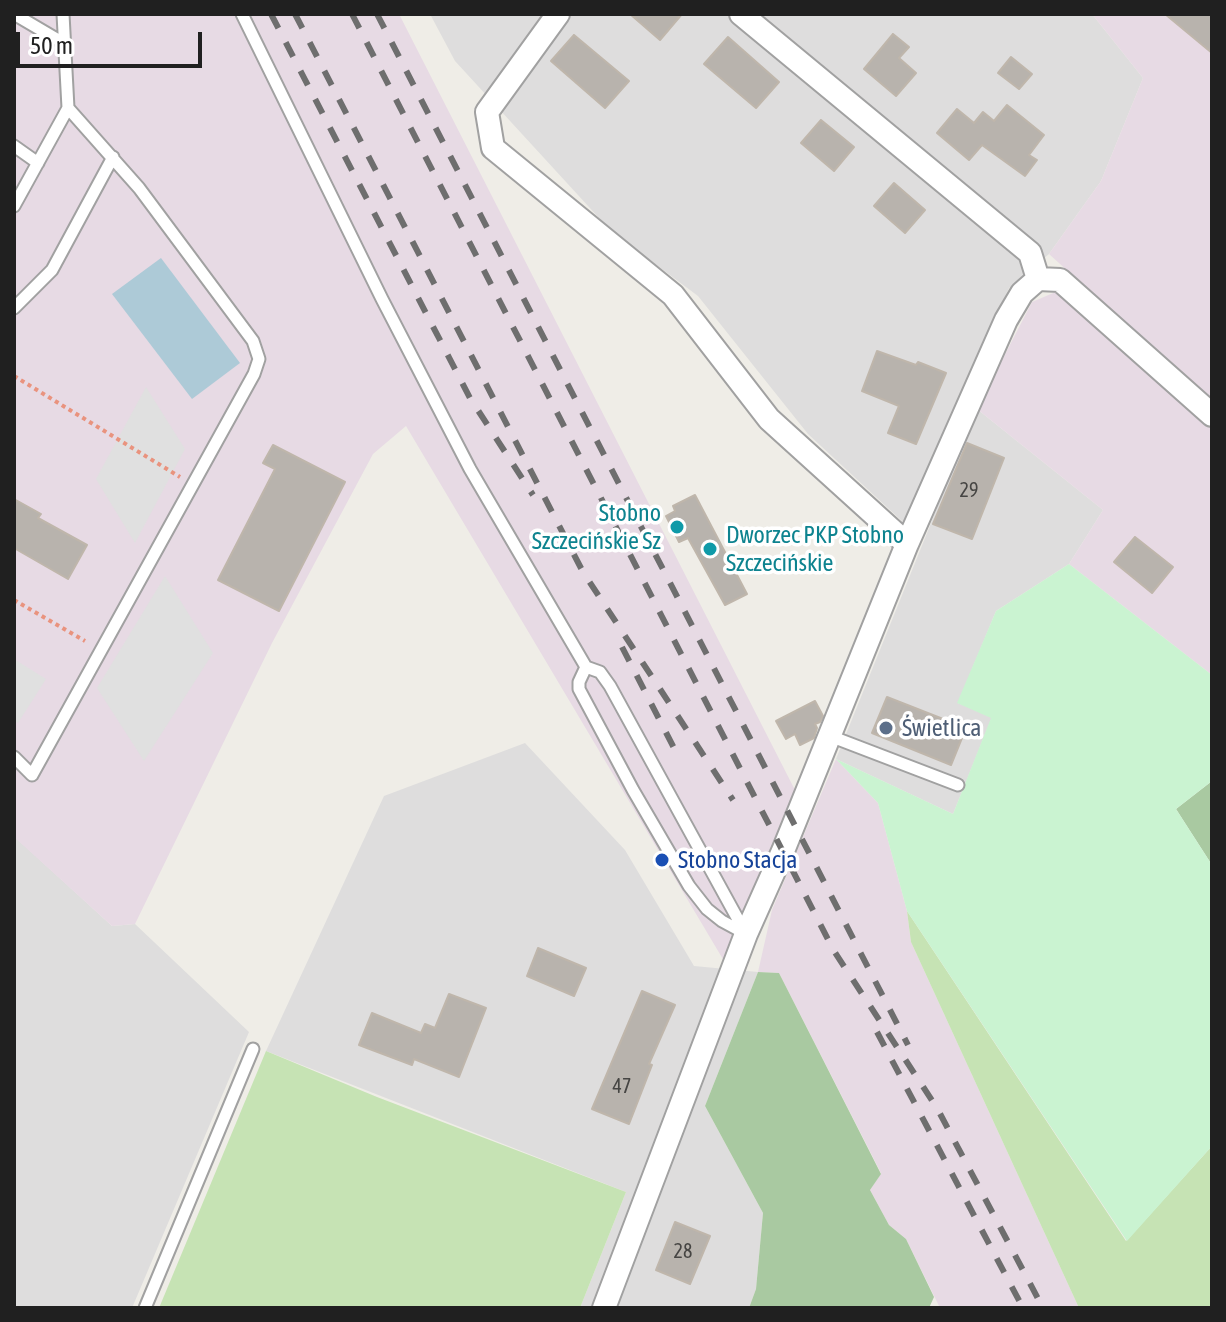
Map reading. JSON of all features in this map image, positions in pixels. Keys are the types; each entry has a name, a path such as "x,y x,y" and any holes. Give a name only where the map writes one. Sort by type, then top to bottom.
{"street":[{"path":"558,14 487,112 493,148 673,295 769,419 907,544"},
{"path":"741,14 1030,253 1038,279"},
{"path":"604,1308 746,934 907,544 1006,320 1022,293 1038,279 1060,280 1212,415"}],"lane":[{"path":"14,14 65,44"},
{"path":"14,206 68,108 63,14"},
{"path":"242,14 382,299 470,469 586,667 600,672 610,686 746,934"},
{"path":"14,757 32,775 254,374 259,359 253,341 149,201 68,108"},
{"path":"14,146 38,163"},
{"path":"14,308 52,270 113,157"},
{"path":"586,667 579,689 637,799 689,886 707,909 746,934"},
{"path":"830,736 958,785"},
{"path":"145,1308 253,1049"}],"path":[{"path":"14,376 192,485"},
{"path":"14,600 101,650"}],"shaded area":[{"path":"14,14 399,14 797,794 727,966 406,426 373,454 272,643 135,924 112,926 14,837"},
{"path":"430,14 1092,14 1143,78 1101,181 1049,254 1009,288 903,522 808,434 698,296 611,231 455,61"},
{"path":"1092,14 1212,14 1212,401 1049,254 1101,181 1143,78"},
{"path":"1058,291 1212,426 1212,675 1069,564 1103,510 977,409 1032,302"},
{"path":"146,387 185,449 135,543 96,479"},
{"path":"977,409 1103,510 1069,564 996,611 958,703 992,717 953,814 836,759"},
{"path":"165,576 213,653 144,761 97,688"},
{"path":"14,659 46,679 18,723 14,721"},
{"path":"525,743 625,850 694,966 758,972 705,1106 763,1213 756,1289 749,1308 580,1308 626,1192 266,1051 384,796"},
{"path":"836,759 878,803 907,911 911,942 1079,1308 940,1308 906,1239 889,1225 870,1190 881,1173 779,973 758,972 772,910"},
{"path":"14,836 112,926 135,924 249,1032 132,1308 14,1308"}],"green space":[{"path":"1069,564 1212,675 1212,781 1176,809 1212,865 1212,1146 1127,1241 907,911 878,803 836,759 953,814 991,718 957,703 996,611"},
{"path":"1212,781 1212,865 1176,809"},
{"path":"907,911 1126,1241 1212,1146 1212,1308 1079,1308 911,942"},
{"path":"758,972 779,973 881,1174 870,1190 889,1225 906,1239 934,1297 929,1308 749,1308 756,1289 763,1213 705,1106"},
{"path":"266,1051 626,1192 580,1308 159,1308"}],"water":[{"path":"161,258 240,363 192,399 112,294"}],"building":[{"path":"630,14 682,14 660,40"},
{"path":"1165,14 1212,14 1212,53"},
{"path":"893,34 909,47 899,58 916,73 896,96 864,69"},
{"path":"574,35 629,81 605,108 551,61"},
{"path":"728,37 779,82 756,108 704,64"},
{"path":"1011,57 1032,74 1019,89 998,73"},
{"path":"1007,105 1044,135 1029,155 1037,160 1025,176 982,145 969,160 937,133 957,109 974,123 983,112 994,121"},
{"path":"821,120 854,147 834,171 801,143"},
{"path":"894,183 925,210 905,233 874,206"},
{"path":"877,351 946,373 916,444 888,433 899,406 862,391"},
{"path":"967,443 1004,458 972,539 933,524"},
{"path":"273,445 345,482 279,611 218,580 275,469 263,463"},
{"name":"Dworzec PKP Stobno Szczecińskie","path":"695,495 747,594 725,605 688,538 679,542 666,516 675,511 673,506"},
{"path":"14,499 41,514 38,518 87,545 68,579 14,548"},
{"path":"1135,537 1173,567 1152,593 1114,562"},
{"path":"887,697 966,728 951,765 872,733"},
{"path":"815,701 823,716 815,724 814,738 800,745 795,734 786,739 776,721"},
{"path":"538,948 586,968 574,996 527,976"},
{"path":"642,991 675,1005 649,1064 652,1065 629,1124 592,1109"},
{"path":"449,994 486,1008 459,1077 414,1059 412,1065 359,1045 372,1013 421,1033 425,1024 435,1028"},
{"path":"675,1222 710,1236 690,1284 656,1270"}],"railway":[{"path":"271,14 470,398 533,495"},
{"path":"295,14 583,572 733,800"},
{"path":"352,14 834,951 937,1108 1043,1308"},
{"path":"377,14 908,1045"},
{"path":"622,647 674,748"},
{"path":"877,1032 1023,1308"}],"place":[{"name":"Stobno Szczecińskie Sz","path":"677,527"},
{"name":"Dworzec PKP Stobno Szczecińskie","path":"710,549"},
{"name":"Świetlica","path":"886,728"},
{"name":"Stobno Stacja","path":"662,860"}]}
